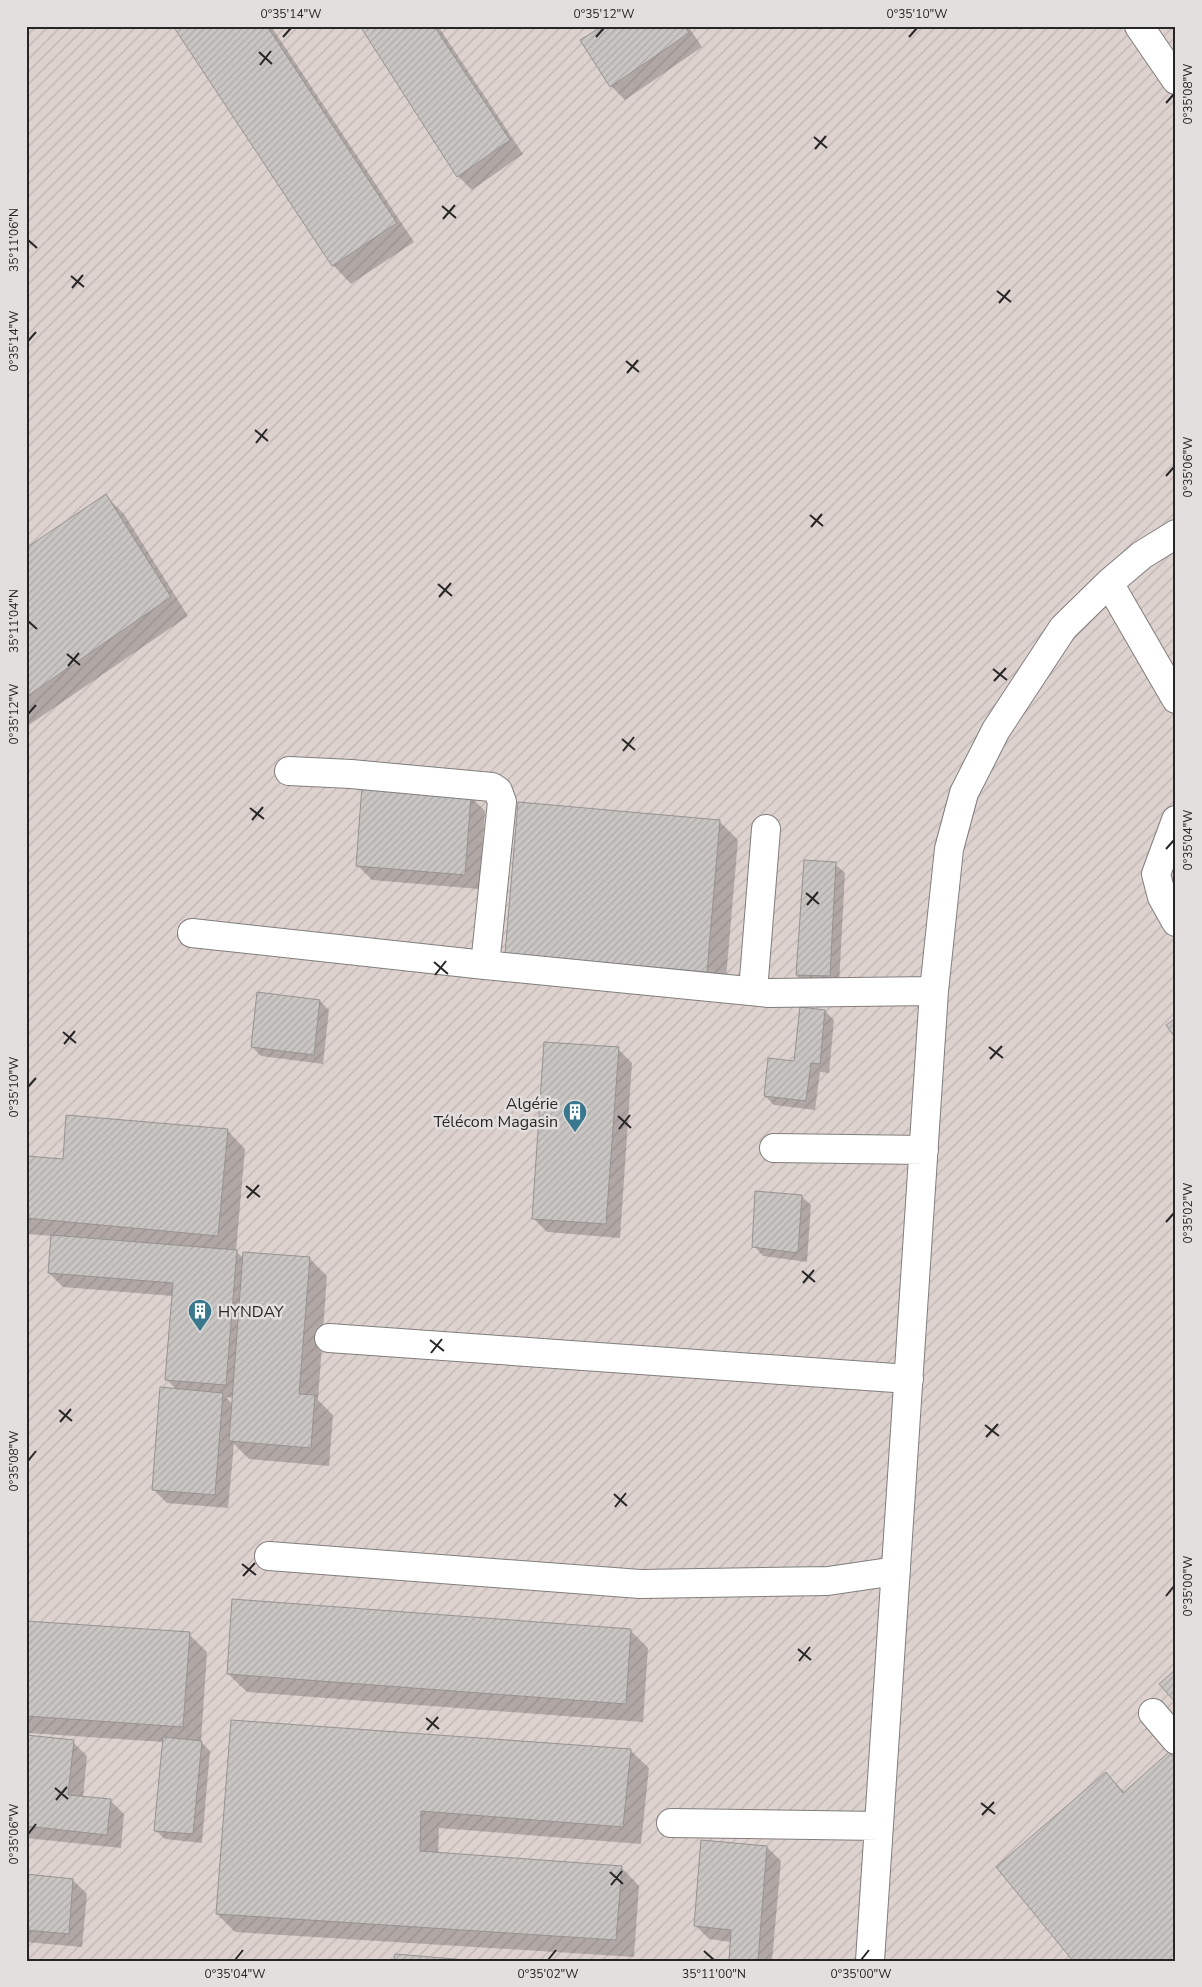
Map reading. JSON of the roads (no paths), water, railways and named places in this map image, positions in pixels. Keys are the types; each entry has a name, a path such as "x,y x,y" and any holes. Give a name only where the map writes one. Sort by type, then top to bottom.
{"street":[{"path":"1139,26 1176,80"},
{"path":"870,1961 934,991 949,849 964,793 996,730 1063,628 1109,583 1142,555 1176,534"},
{"path":"1109,583 1176,699"},
{"path":"289,771 351,774 492,787 498,791 502,802 485,965"},
{"path":"1176,820 1156,874 1162,897 1176,922"},
{"path":"753,991 766,829"},
{"path":"192,933 485,965 753,991 934,991"},
{"path":"774,1148 924,1150"},
{"path":"329,1338 909,1379"},
{"path":"269,1556 640,1584 828,1581 896,1571"},
{"path":"1153,1713 1176,1740"},
{"path":"671,1823 879,1826"}],"place":[{"name":"Algérie Télécom Magasin","path":"575,1133"},
{"name":"HYNDAY","path":"200,1332"}]}
